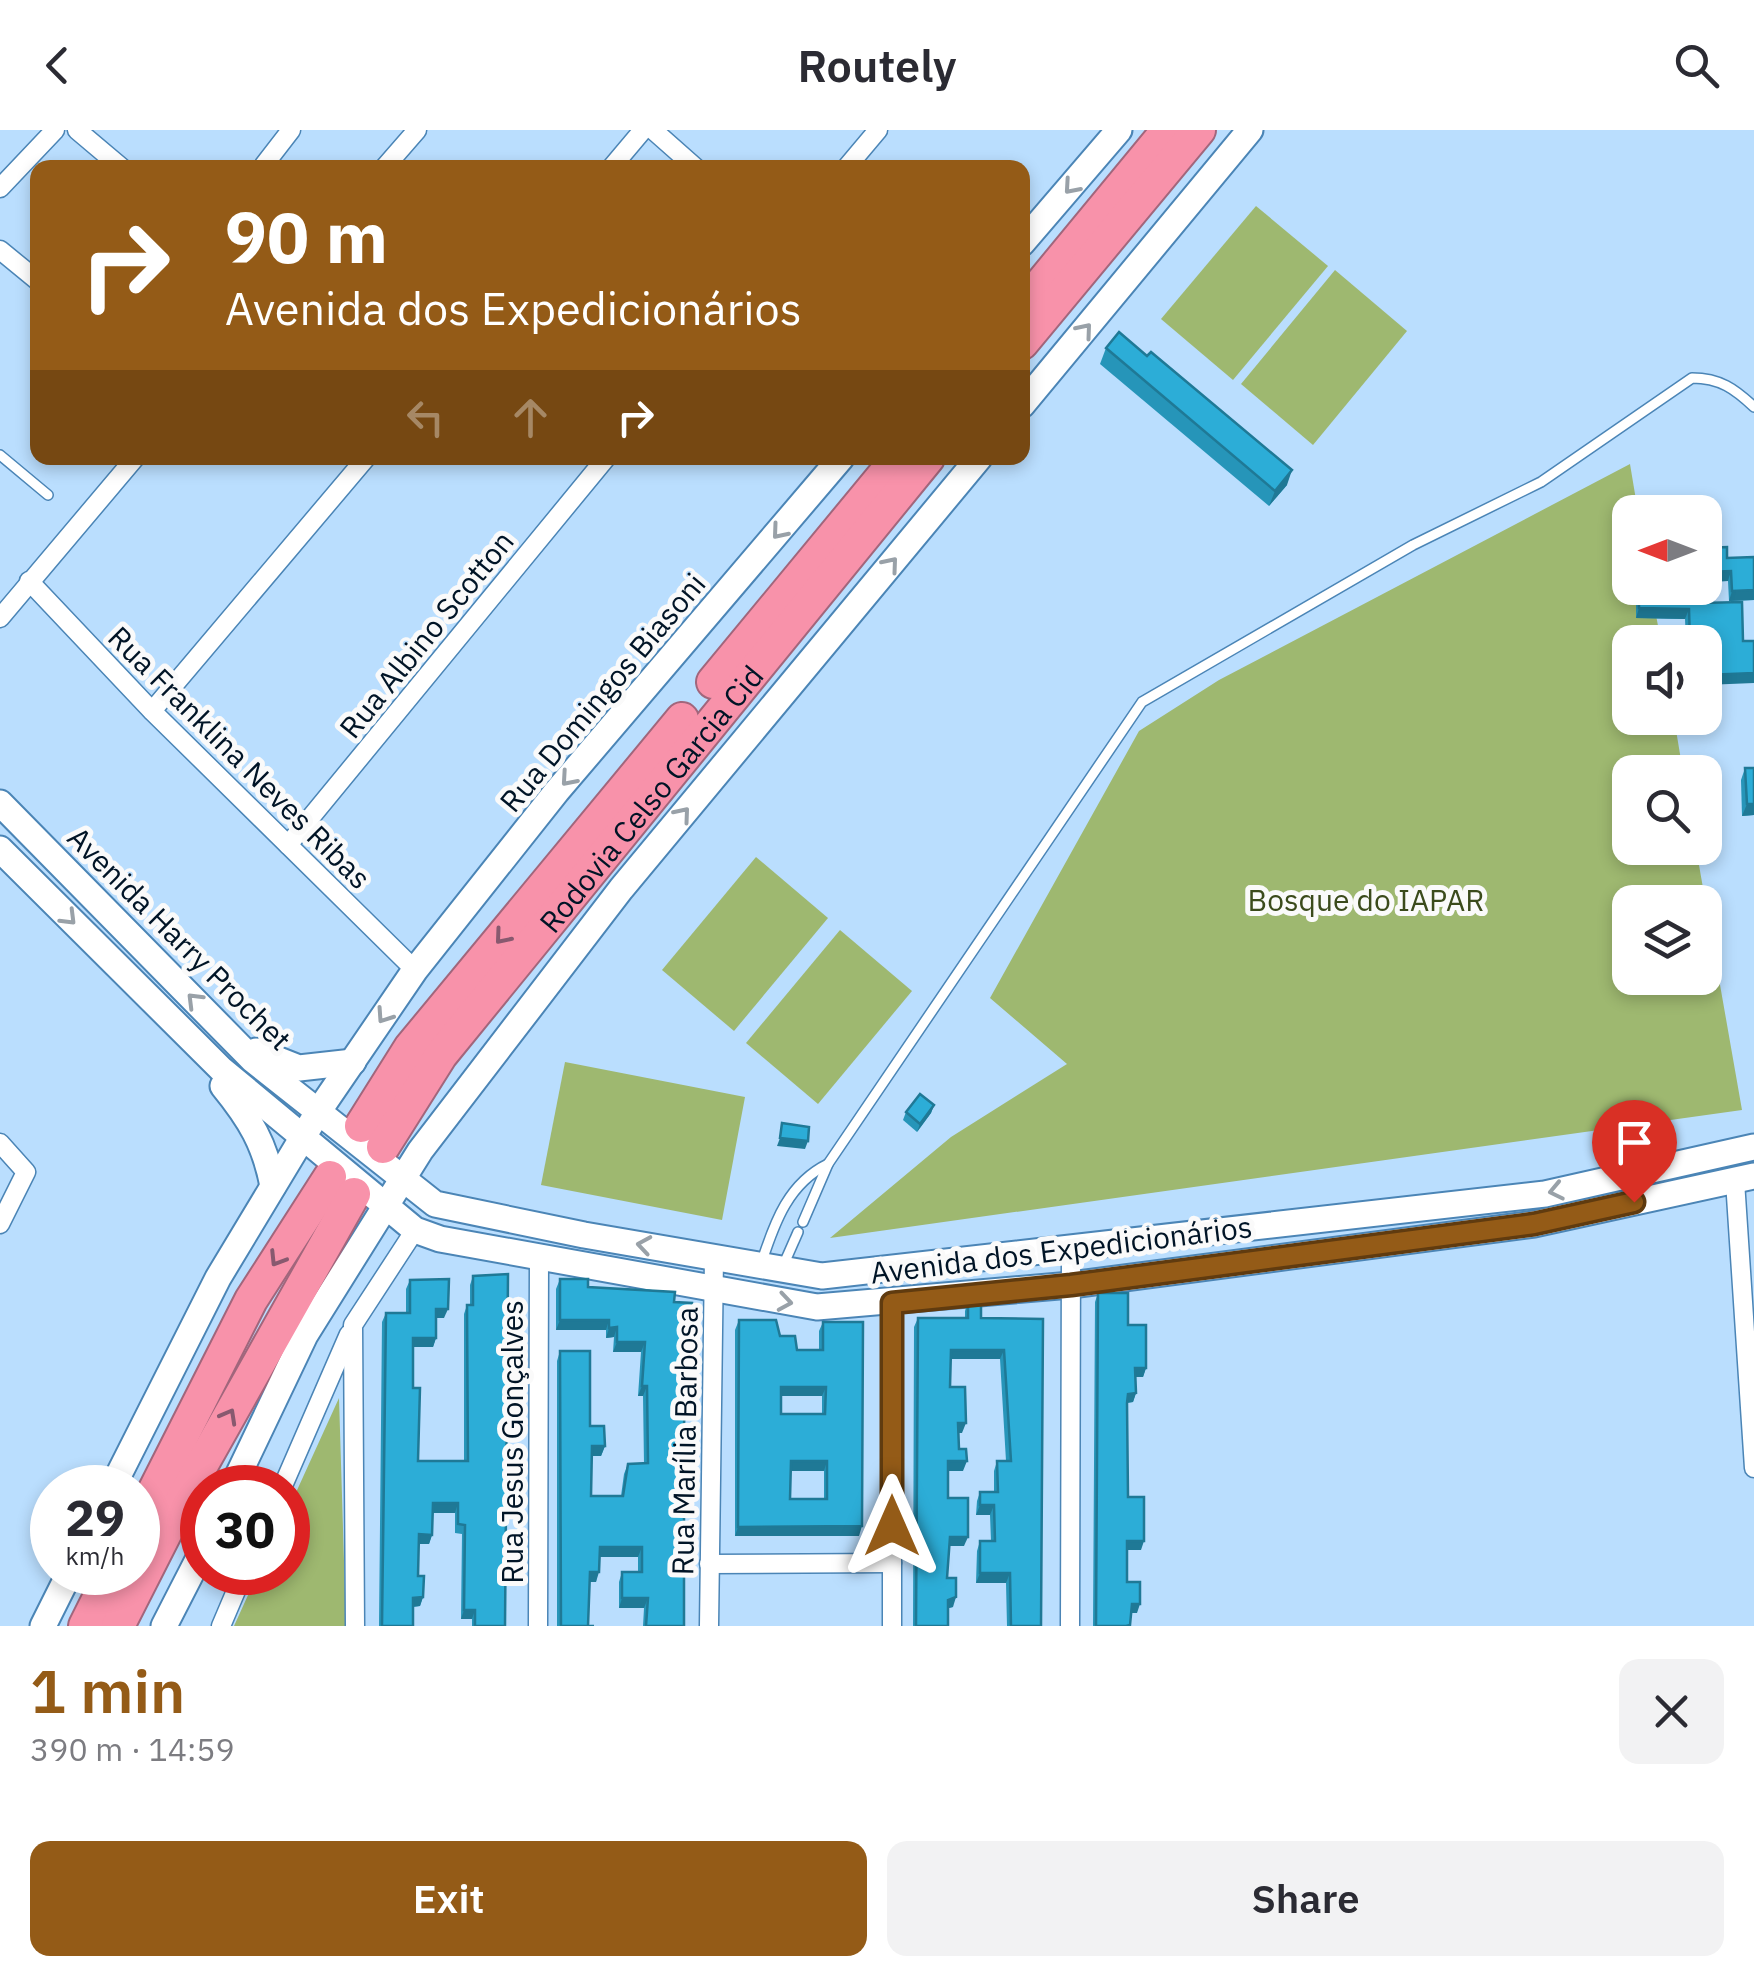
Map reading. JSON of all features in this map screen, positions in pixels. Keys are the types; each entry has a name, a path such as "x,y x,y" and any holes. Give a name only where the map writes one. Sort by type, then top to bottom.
{"highway":[{"path":"1030,297 1168,130"},
{"path":"1030,333 1198,130"},
{"name":"Rodovia Celso Garcia Cid","path":"892,465 410,1048 372,1137 922,465"},
{"path":"160,1480 251,1300 342,1186 160,1543"},
{"path":"85,1626 100,1595"},
{"path":"118,1626 134,1595"}],"street":[{"path":"0,188 55,130"},
{"path":"77,130 113,160"},
{"path":"268,160 291,130"},
{"path":"391,160 416,130"},
{"path":"618,160 643,130"},
{"path":"653,130 687,160"},
{"path":"853,160 878,130"},
{"path":"1030,234 1119,130"},
{"path":"1030,395 1250,130"},
{"path":"0,250 30,274"},
{"path":"0,618 129,465"},
{"path":"152,711 360,465"},
{"name":"Rua Albino Scotton","path":"288,845 600,465"},
{"name":"Rua Domingos Biasoni","path":"414,970 558,791 835,465"},
{"path":"243,1465 286,1370 420,1151 465,1088 621,889 973,465"},
{"name":"Rua Franklina Neves Ribas","path":"29,581 152,711 414,970"},
{"name":"Avenida Harry Prochet","path":"0,803 229,1036 403,1179"},
{"name":"Avenida Harry Prochet","path":"0,849 208,1056 386,1206"},
{"path":"124,1465 218,1278 318,1112 414,970"},
{"path":"273,1186 266,1150 254,1124 212,1073 208,1056 229,1036 279,1064 315,1069 353,1062"},
{"path":"0,1143 26,1172 0,1224"},
{"path":"1742,1150 1754,1468"},
{"name":"Avenida dos Expedicionários","path":"403,1179 436,1204 584,1236 822,1276 1545,1194 1742,1150"},
{"path":"420,1151 436,1204"},
{"name":"Avenida dos Expedicionários","path":"386,1206 414,1230 539,1258 816,1307 1071,1285 1534,1224 1744,1178"},
{"path":"292,1465 353,1324 414,1230"},
{"path":"1070,1626 1071,1250"},
{"name":"Rua Marília Barbosa","path":"709,1626 714,1256"},
{"name":"Rua Jesus Gonçalves","path":"538,1626 539,1258"},
{"path":"892,1303 892,1626"},
{"path":"353,1324 356,1626"},
{"path":"709,1564 892,1563"},
{"path":"43,1626 58,1595"},
{"path":"164,1626 180,1595"},
{"path":"221,1626 234,1595"}],"lane":[{"path":"771,1267 800,1227 828,1164 1142,702 1413,544 1541,482 1692,378 1709,378 1732,387 1754,408"},
{"path":"0,455 48,494"},
{"path":"771,1267 794,1189 806,1175 828,1164"}],"green space":[{"path":"1256,206 1328,266 1233,380 1161,319"},
{"path":"1335,270 1407,331 1313,445 1241,384"},
{"name":"Bosque do IAPAR","path":"1630,464 1635,495 1612,495 1612,605 1654,605 1658,625 1612,625 1612,735 1677,735 1680,755 1612,755 1612,865 1699,865 1702,885 1612,885 1612,995 1722,995 1742,1110 830,1238 951,1137 1067,1064 990,998 1139,731 1219,680"},
{"path":"756,857 828,918 734,1031 662,970"},
{"path":"840,930 912,991 818,1104 746,1043"},
{"path":"565,1062 745,1097 722,1220 541,1185"},
{"path":"339,1398 346,1626 234,1626 248,1595 310,1595 308,1465"}],"building":[{"path":"1119,332 1147,356 1151,352 1292,470 1275,491 1106,348"},
{"path":"1722,547 1727,547 1727,558 1754,557 1754,590 1732,591 1731,571 1722,571"},
{"path":"1742,602 1743,641 1754,641 1754,673 1722,674 1722,625 1689,625 1689,609 1639,608"},
{"path":"1745,768 1754,768 1754,804 1747,804"},
{"path":"920,1094 934,1105 920,1124 906,1112"},
{"path":"782,1123 809,1127 808,1141 780,1138"},
{"path":"508,1274 505,1626 475,1626 475,1610 464,1610 465,1525 458,1524 458,1503 433,1503 432,1535 419,1534 418,1576 424,1576 423,1597 413,1598 413,1626 382,1626 386,1313 410,1313 410,1280 449,1279 448,1309 436,1309 436,1338 413,1338 413,1388 420,1388 418,1461 468,1461 467,1305 473,1305 473,1276"},
{"path":"560,1279 588,1279 588,1287 675,1292 674,1302 692,1303 684,1424 684,1626 646,1626 648,1598 622,1598 622,1572 642,1572 642,1547 600,1547 599,1572 590,1572 588,1626 561,1626 560,1351 590,1351 590,1426 604,1426 605,1446 592,1446 591,1496 623,1496 628,1464 648,1463 647,1386 642,1386 645,1342 617,1342 617,1327 609,1328 609,1320 560,1320"},
{"path":"1098,1293 1128,1293 1128,1325 1146,1325 1146,1368 1135,1368 1136,1393 1128,1394 1127,1403 1128,1497 1144,1497 1144,1541 1127,1541 1127,1582 1140,1582 1140,1604 1132,1604 1130,1625 1126,1626 1096,1626"},
{"path":"981,1300 981,1318 1043,1319 1041,1626 1011,1626 1010,1573 980,1573 980,1541 995,1541 994,1505 980,1505 980,1492 998,1492 997,1461 1011,1461 1004,1350 951,1350 950,1387 965,1387 966,1423 958,1423 959,1449 966,1449 967,1461 948,1461 948,1498 968,1498 968,1537 950,1537 947,1578 956,1578 956,1597 948,1600 948,1626 916,1626 918,1318 968,1318 968,1301"},
{"path":"739,1320 776,1320 780,1336 795,1336 797,1350 823,1350 823,1322 863,1322 862,1526 738,1527","holes":["781,1387 826,1387 825,1414 781,1414","791,1461 827,1461 827,1499 790,1499"]}],"route":[{"path":"892,1526 892,1303 1071,1285 1534,1224 1634,1202"}]}
